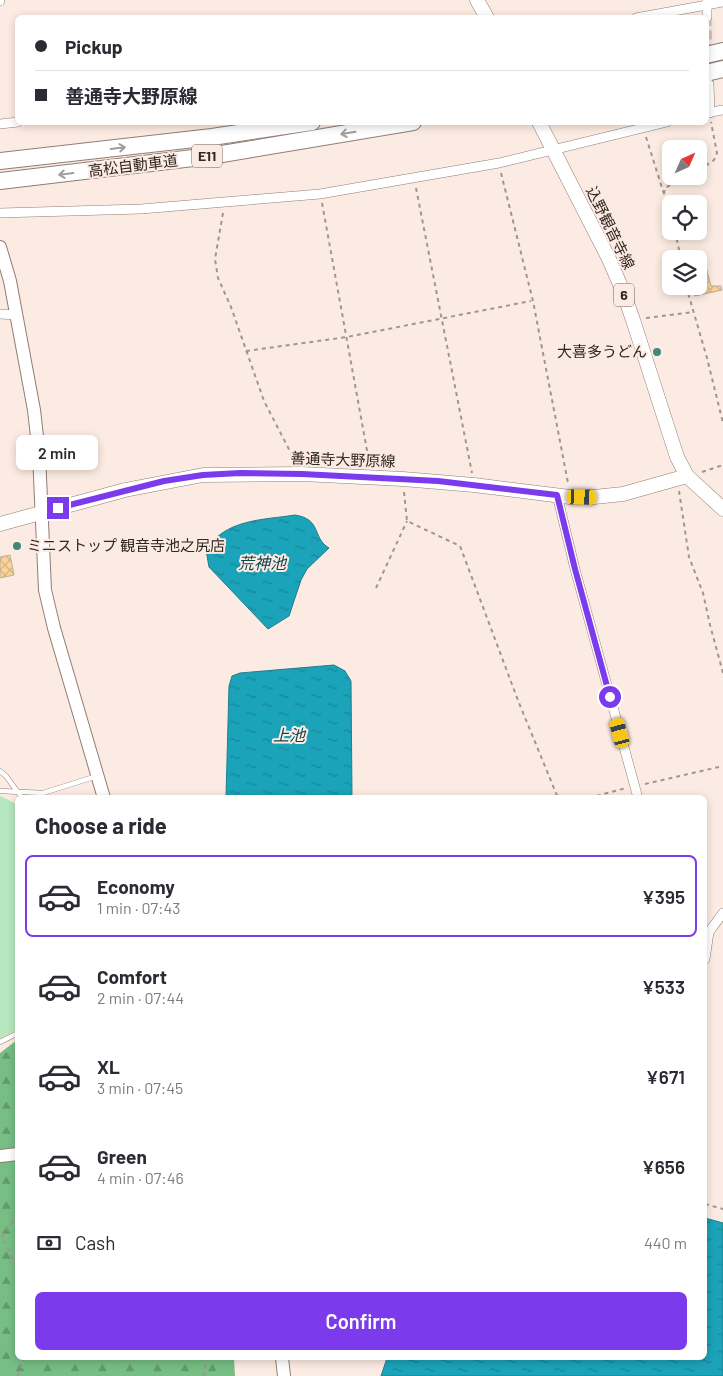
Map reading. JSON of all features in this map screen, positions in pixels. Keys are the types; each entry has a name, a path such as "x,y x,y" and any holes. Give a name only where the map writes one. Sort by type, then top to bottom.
{"highway":[{"path":"709,54 723,51"},
{"path":"709,77 723,69"},
{"name":"高松自動車道","path":"0,161 212,137 292,125"},
{"name":"高松自動車道","path":"0,181 210,156 395,125"}],"main road":[{"path":"477,0 485,15"},
{"name":"込野観音寺線","path":"540,125 609,260 633,320 682,477 723,509"},
{"name":"善通寺大野原線","path":"0,524 125,490 203,475 302,474 403,479 594,498 623,494 682,477"}],"street":[{"path":"649,15 707,2 723,2"},
{"path":"707,2 707,15"},
{"path":"709,113 723,110"},
{"path":"0,124 15,122"},
{"path":"0,214 141,209 224,200 320,194 499,163 655,125"},
{"path":"0,247 10,280 34,410 43,512 45,590 54,628 103,795"},
{"path":"0,314 16,315"},
{"path":"564,496 577,578 637,795"},
{"path":"707,932 723,913"},
{"path":"0,1156 15,1154"},
{"path":"282,1360 284,1376"}],"lane":[{"path":"0,771 20,795"},
{"path":"0,791 43,793 98,776"},
{"path":"0,1042 15,1034"}],"path":[{"path":"708,164 714,160 716,153 709,118"},
{"path":"643,128 664,194"},
{"path":"499,163 532,301 564,496"},
{"path":"414,178 474,485"},
{"path":"664,194 665,188 670,185"},
{"path":"320,194 372,478"},
{"path":"224,200 215,259 218,278 231,307 264,401 302,474"},
{"path":"688,295 707,358 723,423"},
{"path":"246,351 347,337 532,301"},
{"path":"633,320 693,312"},
{"path":"723,466 682,477 689,557 703,593 723,673"},
{"path":"376,588 407,521 403,479"},
{"path":"407,521 460,546 519,703 557,795"},
{"path":"600,795 723,766"},
{"path":"707,1205 723,1209"},
{"path":"15,1218 2,1237 15,1263"},
{"path":"18,1376 23,1360"},
{"path":"204,1376 206,1360"}],"green space":[{"path":"0,796 15,803 15,1031 0,1039"},
{"path":"15,1042 15,1360 234,1360 235,1376 0,1376 0,1053"}],"water":[{"name":"荒神池","path":"295,515 309,520 320,539 329,548 307,569 301,580 289,616 268,629 209,567 206,550 223,532 234,527 258,520"},
{"name":"上池","path":"334,665 345,671 351,681 352,795 226,795 229,686 232,676 240,673"},
{"path":"707,1219 723,1223 723,1376 381,1376 386,1360 707,1360"}],"building":[{"path":"707,271 711,286 721,286 722,290 707,293"},
{"path":"10,555 14,575 0,578 0,557"}],"place":[{"name":"大喜多うどん","path":"657,352"},
{"name":"ミニストップ 観音寺池之尻店","path":"17,546"}],"route":[{"path":"58,508 164,481 203,475 240,473 302,474 438,481 557,495 610,697"}]}
